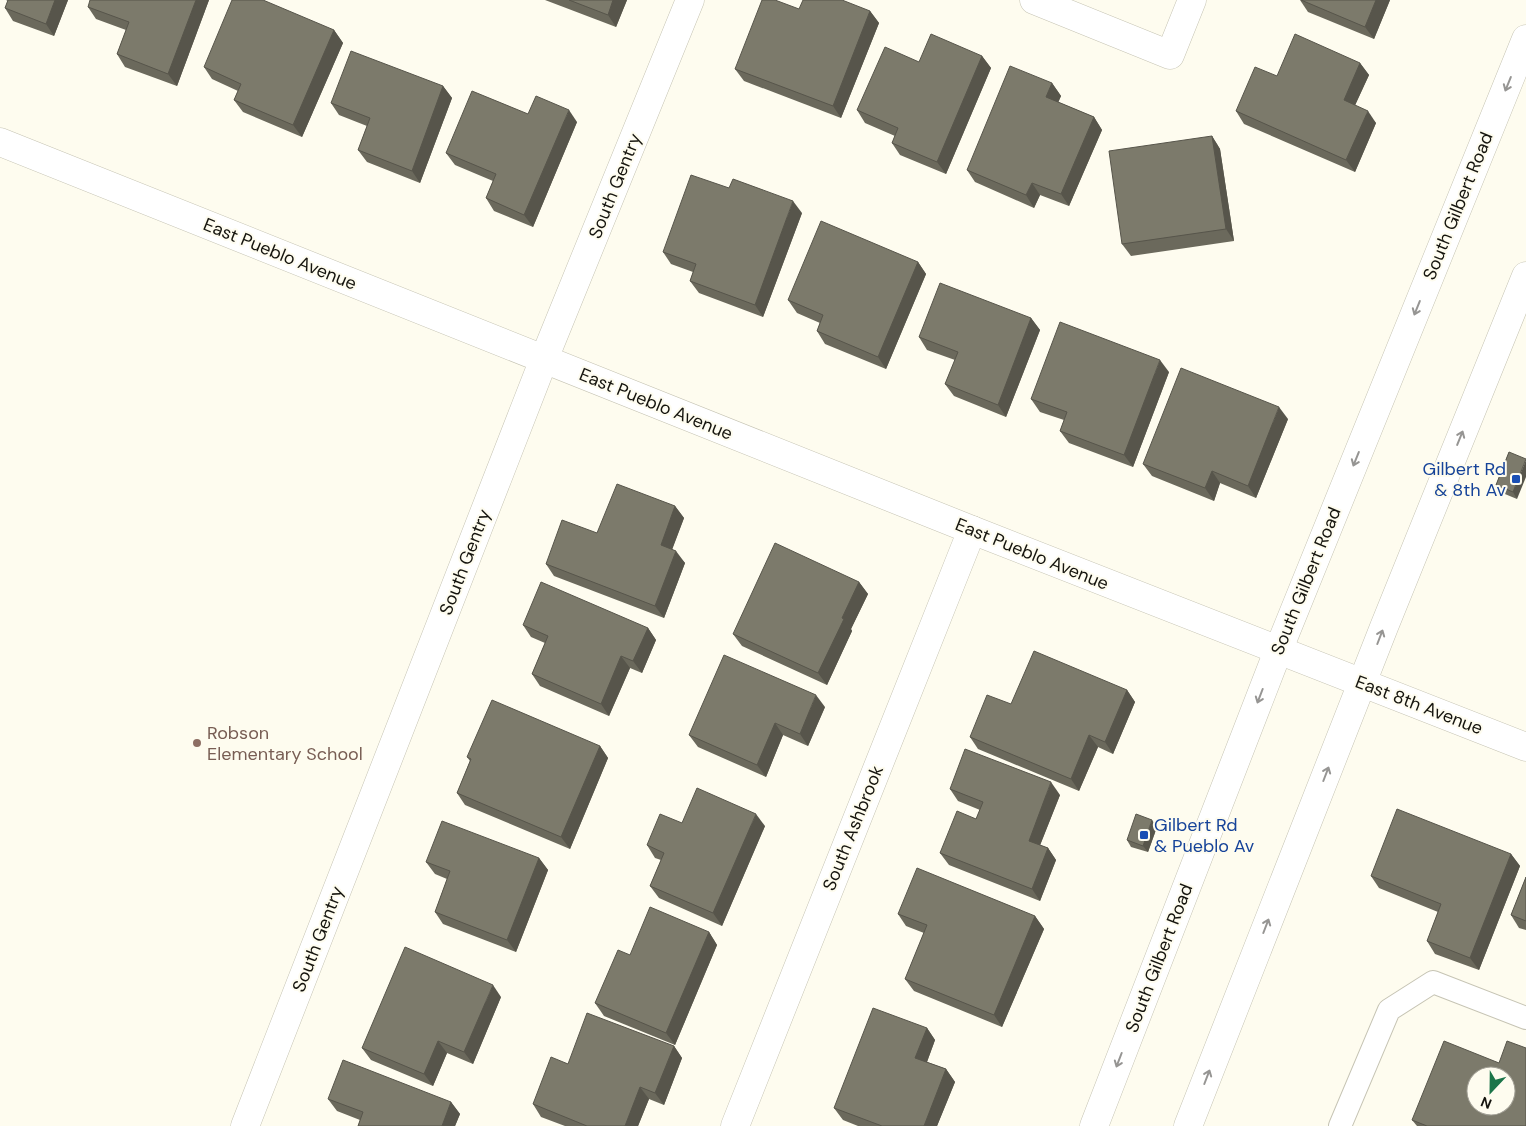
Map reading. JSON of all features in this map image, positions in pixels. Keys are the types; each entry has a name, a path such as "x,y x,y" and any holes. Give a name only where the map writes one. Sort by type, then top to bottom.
{"street":[{"name":"South Gentry","path":"245,1126 544,359 690,0"},
{"path":"1034,0 1170,55 1192,0"},
{"name":"South Gilbert Road","path":"1094,1126 1278,651 1526,39"},
{"name":"East Pueblo Avenue","path":"0,142 1313,664"},
{"path":"1188,1126 1362,682 1526,276"},
{"name":"South Ashbrook","path":"735,1126 972,530"},
{"name":"East 8th Avenue","path":"1313,664 1526,746"}],"lane":[{"path":"1340,1126 1389,1010 1434,982 1526,1018"}],"building":[{"path":"8,0 55,0 46,24 5,8"},
{"path":"90,0 196,0 168,74 117,54 129,22 88,7"},
{"path":"232,0 263,0 334,30 293,125 234,100 241,84 204,67"},
{"path":"569,0 613,0 608,15"},
{"path":"762,0 775,0 799,9 803,0 842,0 870,11 833,106 735,69"},
{"path":"1301,0 1376,0 1365,27"},
{"path":"931,34 982,56 937,162 892,143 898,128 857,110 885,47 919,62"},
{"path":"1295,34 1360,63 1344,100 1368,111 1346,160 1236,111 1255,67 1277,76"},
{"path":"351,51 443,86 412,171 358,150 370,118 331,103"},
{"path":"1010,66 1052,83 1046,97 1094,117 1061,194 1032,183 1026,195 967,170"},
{"path":"472,91 528,114 536,96 569,110 524,215 486,198 496,174 446,153"},
{"path":"1212,136 1226,229 1122,244 1109,151"},
{"path":"691,175 729,188 733,179 793,201 755,305 690,281 696,264 663,252"},
{"path":"821,221 918,262 878,357 817,331 823,315 788,300"},
{"path":"940,283 1031,318 998,405 945,384 958,352 919,337"},
{"path":"1060,322 1160,360 1124,455 1060,431 1067,412 1031,399"},
{"path":"1181,368 1279,407 1248,486 1212,471 1205,488 1143,464"},
{"path":"1509,452 1526,459 1513,492 1496,485"},
{"path":"617,484 675,506 661,545 676,551 655,606 546,564 562,520 597,533"},
{"path":"775,543 859,582 842,618 844,619 818,673 733,634"},
{"path":"541,582 648,628 633,661 621,656 601,704 532,674 548,636 523,625"},
{"path":"1034,651 1127,690 1105,742 1089,735 1071,779 970,737 987,695 1011,704"},
{"path":"724,655 816,695 800,734 775,723 757,765 689,735"},
{"path":"492,700 600,746 561,837 457,793 471,759 467,757"},
{"path":"965,749 1051,782 1029,841 1048,848 1032,889 940,853 957,811 976,819 983,802 950,789"},
{"path":"697,788 756,814 713,913 650,886 664,853 647,845 660,814 682,823"},
{"path":"1397,809 1511,854 1470,958 1427,941 1441,904 1371,876"},
{"path":"1136,814 1152,820 1143,846 1127,840"},
{"path":"442,821 539,858 507,940 435,912 450,871 426,862"},
{"path":"917,868 1035,916 994,1015 905,979 927,925 898,914"},
{"path":"1526,877 1526,921 1511,915"},
{"path":"650,907 709,932 666,1033 595,1003 618,950 630,955"},
{"path":"405,947 493,985 464,1052 438,1041 424,1074 362,1048"},
{"path":"873,1008 927,1028 915,1058 946,1069 924,1126 882,1126 834,1108"},
{"path":"587,1013 674,1046 655,1093 640,1087 625,1126 587,1126 533,1104 551,1057 568,1064"},
{"path":"1444,1041 1499,1063 1507,1041 1526,1048 1526,1126 1427,1126 1412,1120"},
{"path":"343,1060 451,1102 442,1126 358,1126 363,1112 328,1099"}],"place":[{"name":"Gilbert Rd & 8th Av","path":"1516,479"},
{"name":"Robson Elementary School","path":"197,743"},
{"name":"Gilbert Rd & Pueblo Av","path":"1144,835"}]}
